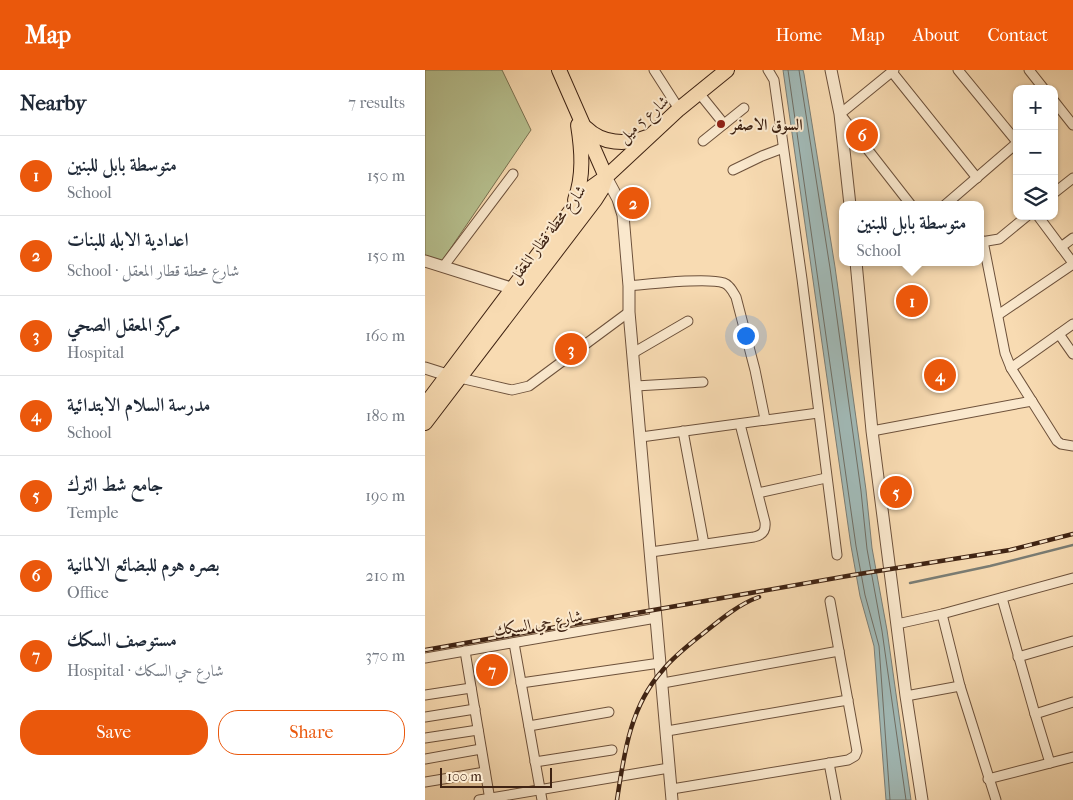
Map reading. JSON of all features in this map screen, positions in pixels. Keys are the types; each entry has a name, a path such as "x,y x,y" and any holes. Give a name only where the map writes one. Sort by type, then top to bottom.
{"main road":[{"path":"559,70 606,177"},
{"name":"شارع 5 ميل","path":"606,177 721,72"},
{"path":"571,210 579,188 581,170 581,145 576,110"},
{"path":"583,125 597,136 612,141 629,142 648,137"},
{"name":"شارع محطة قطار المعقل","path":"425,423 511,288 585,192 606,177"},
{"name":"شارع محطة قطار المعقل","path":"425,405 454,376 595,200 602,189 606,177"}],"street":[{"path":"654,70 679,109"},
{"path":"769,70 774,80 837,555"},
{"path":"831,70 839,114 850,201"},
{"path":"958,70 1013,138"},
{"path":"1029,70 1041,85"},
{"path":"839,114 893,71 977,178"},
{"path":"699,93 724,124"},
{"path":"1058,106 1073,125"},
{"path":"703,141 744,108"},
{"path":"839,114 908,201"},
{"path":"950,201 1013,146"},
{"path":"733,170 783,148"},
{"path":"443,267 513,174"},
{"path":"606,177 618,199 623,215 629,286 629,312 672,795 852,758 857,751 830,601"},
{"path":"1058,188 1073,178"},
{"path":"984,241 999,239 1022,220"},
{"path":"998,315 1073,264 1042,220"},
{"path":"1061,247 1073,238"},
{"path":"984,250 998,315 1001,341 1011,368 1057,441 1061,444 1073,446"},
{"path":"425,261 511,288"},
{"path":"856,266 872,431 906,696 922,800"},
{"path":"629,286 705,281 724,283 732,289 736,297 755,370 765,419"},
{"path":"425,368 512,390 529,386 629,312"},
{"path":"633,353 688,321"},
{"path":"1011,368 1073,324"},
{"path":"1059,334 1073,354"},
{"path":"636,386 703,382"},
{"path":"872,431 1032,401"},
{"path":"641,437 818,413"},
{"path":"651,552 760,536 764,532 765,522 740,424"},
{"path":"683,432 704,544"},
{"path":"758,493 827,478"},
{"path":"897,624 942,614 1073,578"},
{"path":"1002,598 1050,763"},
{"path":"942,614 988,780 996,800"},
{"name":"شارع حي السكك","path":"425,658 656,618"},
{"path":"1018,657 1073,641"},
{"path":"515,643 542,800"},
{"path":"465,651 489,799"},
{"path":"663,683 839,651"},
{"path":"521,683 660,663"},
{"path":"906,696 961,686"},
{"path":"425,695 471,688"},
{"path":"667,731 848,700"},
{"path":"1035,714 1073,702"},
{"path":"425,717 475,709"},
{"path":"529,726 609,712"},
{"path":"425,738 478,730"},
{"path":"425,759 481,749"},
{"path":"535,762 612,750"},
{"path":"988,780 1073,757"},
{"path":"829,763 835,800"},
{"path":"479,800 669,768"},
{"path":"425,782 485,772"}],"green space":[{"path":"425,70 502,70 531,130 442,261 425,255"}],"water":[{"path":"783,70 803,70 804,74 835,267 866,490 872,548 887,630 911,800 886,800 874,646 860,596 851,546"}],"waterway":[{"path":"910,583 990,566 1073,545"}],"railway":[{"path":"425,650 853,575 1010,550 1073,534"},
{"path":"617,800 630,732 642,700 651,685 677,655 717,622 744,604 759,597"}],"place":[{"name":"السوق الاصفر","path":"721,124"},
{"name":"بصره هوم للبضائع الالمانية","path":"862,135"},
{"name":"اعدادية الابله للبنات","path":"633,203"},
{"name":"متوسطة بابل للبنين","path":"912,301"},
{"name":"مركز المعقل الصحي","path":"571,349"},
{"name":"مدرسة السلام الابتدائية","path":"940,375"},
{"name":"جامع شط الترك","path":"896,492"},
{"name":"مستوصف السكك","path":"492,670"}]}
